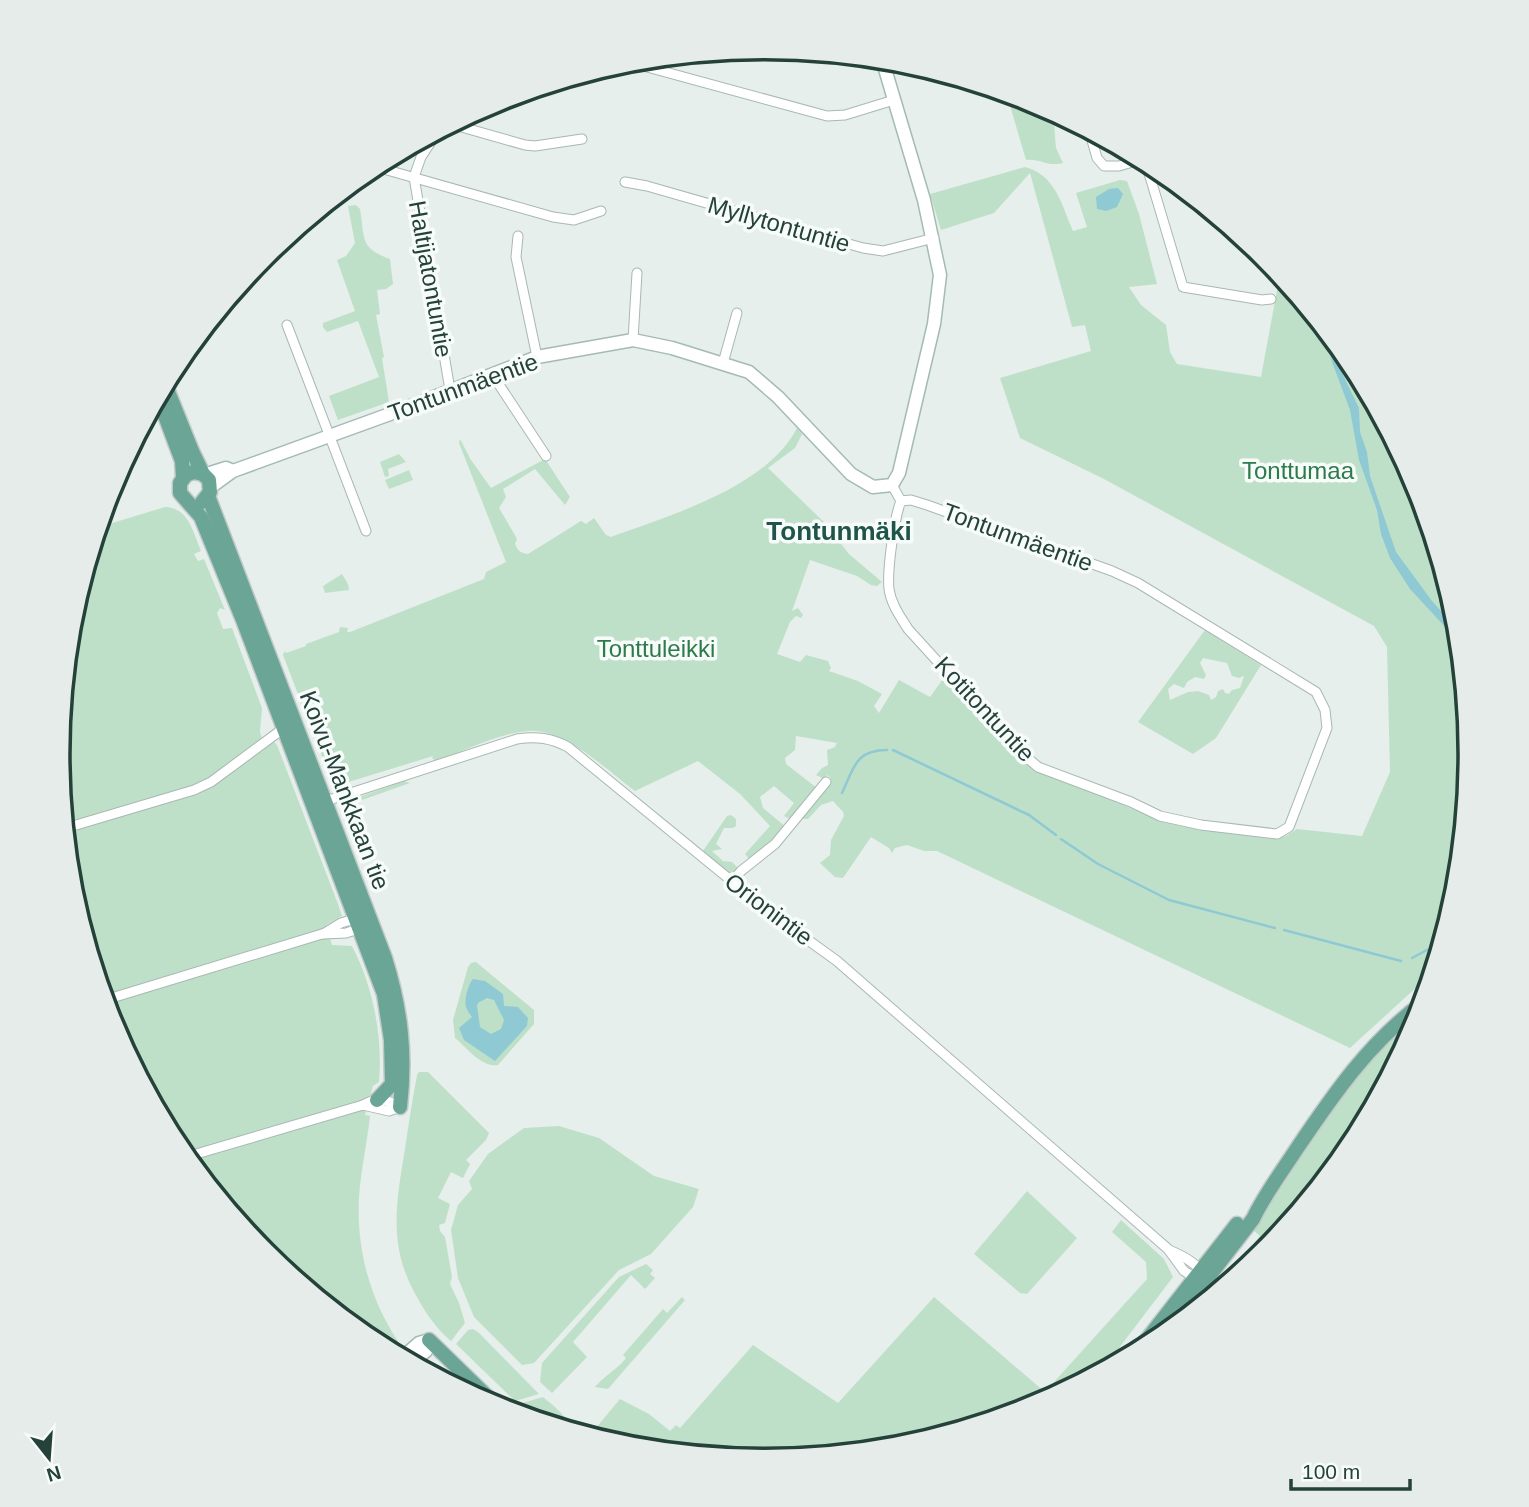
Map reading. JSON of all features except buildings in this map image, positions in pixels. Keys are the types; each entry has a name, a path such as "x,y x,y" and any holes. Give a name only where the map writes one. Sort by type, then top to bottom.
{"main road":[{"name":"Koivu-Mankkaan tie","path":"170,395 206,483 362,922 379,977 389,1015 392,1084 377,1100"},
{"path":"162,408 182,461 180,493 190,502 200,502 206,483 192,472 183,477"},
{"name":"Koivu-Mankkaan tie","path":"190,502 201,517 284,728 320,803"},
{"name":"Koivu-Mankkaan tie","path":"362,922 391,977 404,1056 400,1107"},
{"path":"1180,1309 1246,1213 1263,1198 1349,1076 1383,1036 1407,1016"},
{"path":"1162,1322 1200,1277"},
{"path":"425,1345 450,1372"},
{"path":"425,1345 466,1380"}],"street":[{"path":"653,69 827,116 845,115 894,100"},
{"path":"885,70 934,239 940,275 934,324 899,473 892,485 901,501"},
{"path":"465,128 535,146 582,139"},
{"path":"1092,142 1097,158 1104,166 1130,163"},
{"name":"Haltijatontuntie","path":"428,146 414,177 450,390"},
{"path":"388,170 553,217 574,220 601,211"},
{"path":"1149,175 1183,287 1262,300 1271,299"},
{"name":"Myllytontuntie","path":"625,182 863,248 883,251 934,239"},
{"path":"518,236 516,257 537,357"},
{"path":"633,340 638,273"},
{"path":"723,363 737,313"},
{"path":"287,325 366,531"},
{"name":"Tontunmäentie","path":"206,483 537,357 633,340 741,368 758,377 850,474 873,487 892,485"},
{"path":"492,374 546,456"},
{"name":"Tontunmäentie","path":"901,501 911,500 927,505 1121,575 1164,597 1316,692 1325,710 1325,738 1289,827 1277,834"},
{"name":"Kotitontuntie","path":"901,501 891,548 889,589 895,608 908,629 1017,749 1038,767 1131,802 1160,816 1201,825 1277,834"},
{"path":"74,826 178,796 211,782 284,728"},
{"name":"Orionintie","path":"320,803 517,739 532,736 549,738 578,755 732,882 837,961 1200,1277"},
{"path":"732,882 775,844 826,782"},
{"path":"115,997 322,934 341,923 362,922"},
{"path":"198,1154 363,1105 372,1100 390,1101 400,1107"},
{"path":"363,1105 389,1111 400,1107"},
{"path":"412,1352 425,1345"},
{"path":"417,1355 425,1345"}],"green space":[{"path":"1010,104 1053,123 1056,148 1063,163 1026,160"},
{"path":"1025,167 1036,171 1051,184 1073,231 1087,227 1076,193 1120,180 1127,181 1139,214 1157,284 1129,287 1141,305 1166,325 1170,352 1177,364 1261,377 1278,287 1342,368 1387,447 1422,530 1445,618 1457,708 1457,799 1445,889 1419,985 1350,1048 937,851 924,851 907,845 895,848 892,853 889,848 871,837 843,878 835,877 820,863 830,855 831,840 844,816 843,812 833,801 821,805 808,819 802,819 831,778 827,775 824,779 816,775 828,765 827,750 835,747 837,743 796,736 795,750 785,758 786,764 817,788 792,820 784,816 794,803 774,786 760,797 763,808 786,827 750,860 745,854 770,826 740,794 698,761 635,791 571,743 542,732 528,731 494,739 436,761 433,756 342,784 332,782 283,655 285,651 286,653 306,646 339,632 340,627 348,628 347,632 350,632 484,579 486,572 506,562 459,443 460,439 491,488 545,459 570,497 565,505 535,469 503,489 506,497 499,508 516,537 517,548 528,554 581,521 586,524 594,518 606,535 611,537 714,497 763,467 783,449 797,428 802,434 795,448 768,468 825,523 849,554 882,582 877,586 871,585 857,576 810,560 792,611 798,608 803,615 801,618 796,616 790,622 777,654 800,662 806,655 828,661 831,668 829,671 858,681 882,694 874,706 879,713 899,680 930,697 945,676 1014,753 1035,768 1161,821 1273,839 1286,836 1297,829 1362,836 1390,772 1387,647 1374,626 1104,479 1020,438 1000,378 1091,351 1085,325 1072,327 1030,173 994,213 941,230 930,194"},
{"path":"356,205 360,209 368,246 390,259 393,284 386,289 377,290 380,314 376,315 389,402 338,420 329,396 379,377 358,321 327,332 323,327 323,323 355,311 337,260 346,256 355,243 348,206"},
{"path":"399,454 406,462 388,469 389,476 385,477 380,462"},
{"path":"409,470 413,480 389,489 385,480"},
{"path":"165,507 180,512 189,522 201,551 194,554 198,561 204,559 225,610 220,608 217,613 223,629 232,628 262,708 260,732 264,744 273,741 277,745 338,904 342,916 326,925 332,945 352,946 366,978 378,1030 380,1065 379,1082 373,1086 365,1115 370,1116 359,1197 360,1238 375,1298 400,1345 342,1304 307,1275 243,1211 214,1176 163,1100 123,1019 107,977 94,933 76,844 70,754 76,663 94,574 109,524"},
{"path":"342,574 349,590 325,593 323,586"},
{"path":"1205,630 1261,665 1216,738 1193,754 1138,722","holes":["1203,658 1227,663 1232,676 1244,676 1240,688 1229,694 1223,689 1218,691 1216,697 1211,700 1209,695 1198,691 1188,692 1170,700 1168,689 1174,684 1184,688 1187,682 1195,677 1204,679 1206,675 1200,663"]},
{"path":"404,781 410,783 348,805 343,803"},
{"path":"731,815 736,819 736,826 724,828 716,844 722,849 712,851 723,861 732,862 737,867 737,872 733,875 703,851 727,816"},
{"path":"476,962 534,1010 534,1024 498,1065 481,1060 455,1038 453,1020 468,967"},
{"path":"1401,1029 1366,1100 1342,1139 1286,1211 1250,1248 1260,1236 1253,1230 1342,1095 1370,1058"},
{"path":"419,1072 428,1072 489,1133 486,1140 466,1160 470,1164 463,1178 451,1172 438,1198 450,1204 445,1223 439,1225 445,1237 452,1277 450,1284 465,1323 451,1341 433,1322 418,1299 402,1263 398,1246 398,1193"},
{"path":"559,1126 599,1138 654,1176 699,1189 693,1207 651,1254 619,1270 534,1363 522,1365 474,1317 458,1278 451,1230 458,1205 472,1189 469,1181 488,1154 524,1128"},
{"path":"1027,1191 1077,1238 1027,1294 1020,1293 974,1254"},
{"path":"1121,1220 1164,1259 1173,1277 1115,1353 1051,1385 1147,1279 1146,1262 1112,1232"},
{"path":"646,1264 653,1270 650,1274 655,1278 645,1289 631,1275 573,1342 587,1357 552,1393 540,1382 542,1363 619,1277"},
{"path":"682,1297 685,1300 608,1389 595,1387 623,1362 626,1358 623,1355 663,1309 667,1313"},
{"path":"934,1297 1042,1389 988,1411 944,1424 855,1442 810,1446 764,1448 674,1442 597,1427 620,1399 649,1414 670,1431 676,1425 680,1428 753,1345 838,1403"},
{"path":"473,1329 539,1394 515,1401 456,1344 468,1330"},
{"path":"543,1397 565,1418 541,1411 521,1403"}],"water":[{"path":"1118,188 1123,194 1117,207 1106,211 1097,209 1096,197 1109,189"},
{"path":"1329,350 1338,362 1359,408 1360,432 1367,452 1370,476 1396,552 1444,615 1447,629 1410,589 1390,558 1359,460 1350,410"},
{"path":"473,979 485,981 503,994 504,1006 518,1007 528,1018 527,1026 495,1061 464,1040 459,1028 472,1017 466,1004","holes":["487,998 494,1000 504,1020 501,1029 491,1034 480,1027 477,1006"]}],"waterway":[{"path":"842,793 853,768 862,757 868,753 887,750"},
{"path":"893,750 1029,815 1056,835"},
{"path":"1061,839 1098,864 1169,900 1275,928"},
{"path":"1284,930 1401,961"},
{"path":"1412,958 1431,948"}],"district":[{"name":"Tontunmäki","path":"839,531"}],"park label":[{"name":"Tonttumaa","path":"1298,470"},
{"name":"Tonttuleikki","path":"656,648"}]}
